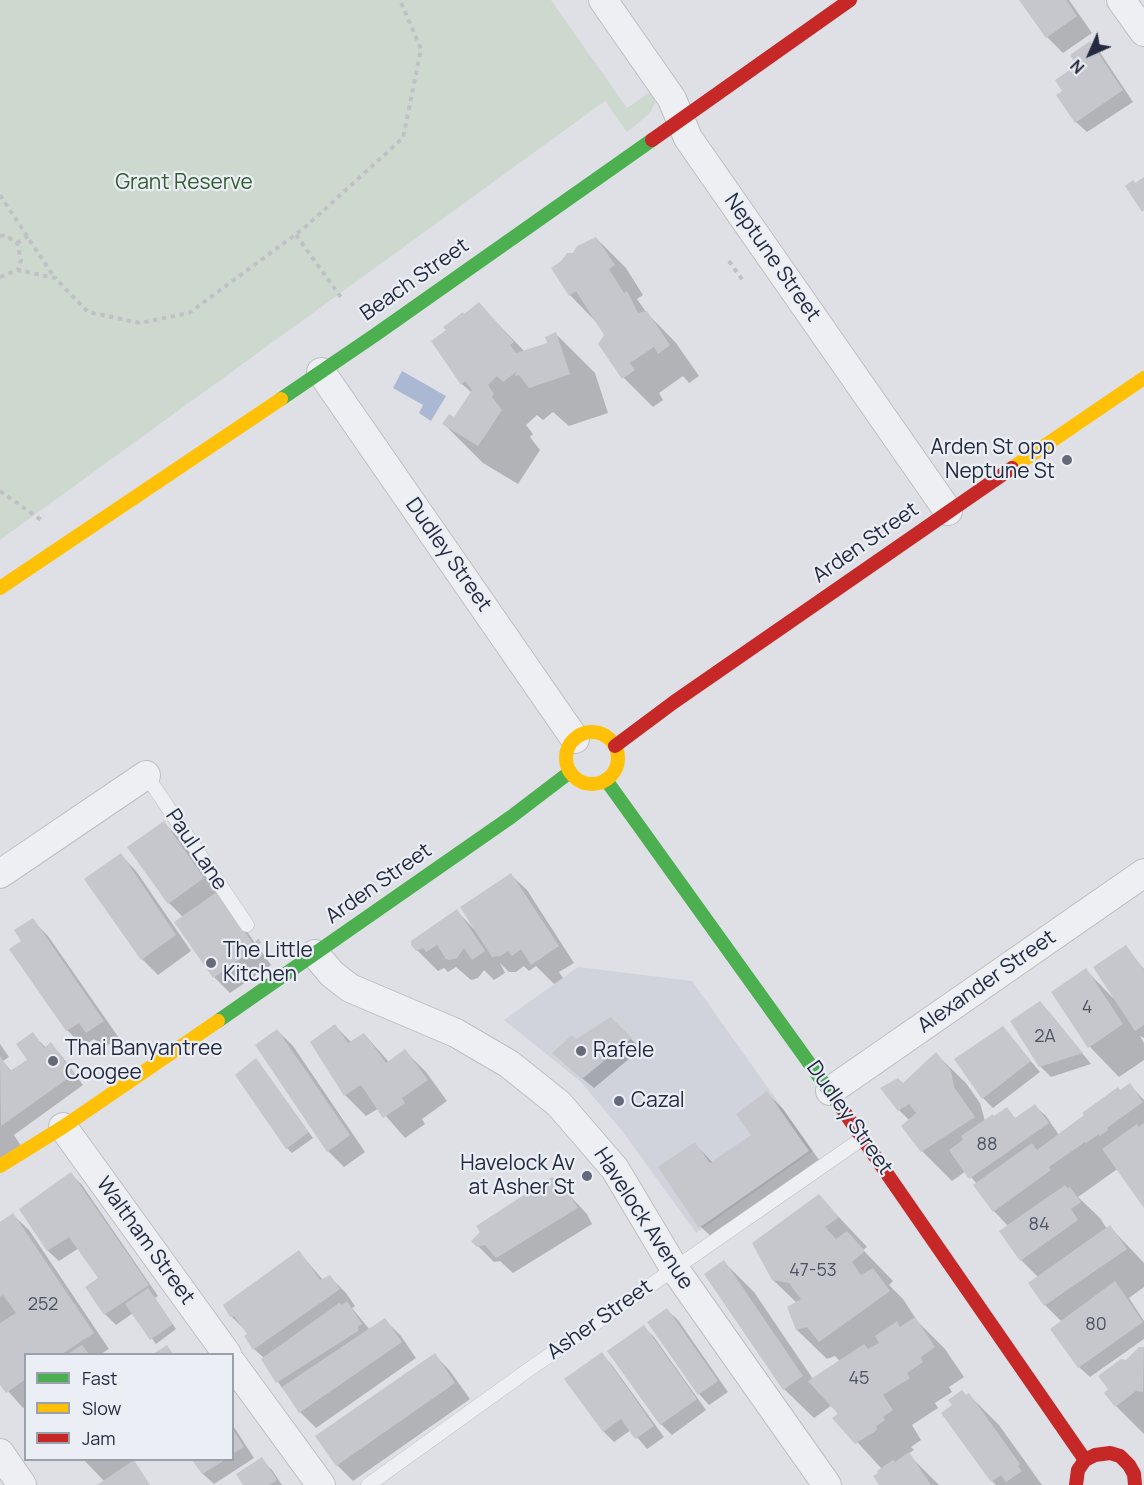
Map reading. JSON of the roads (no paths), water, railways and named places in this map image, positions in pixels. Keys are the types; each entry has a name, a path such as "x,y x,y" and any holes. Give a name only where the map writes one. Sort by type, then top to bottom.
{"street":[{"name":"Neptune Street","path":"603,0 672,99 688,138 948,511"},
{"name":"Beach Street","path":"0,588 321,372 850,0"},
{"path":"1121,0 1144,32"},
{"name":"Dudley Street","path":"321,372 575,739"},
{"name":"Arden Street","path":"615,747 674,702 1144,378"},
{"path":"586,733 599,733 610,740 618,756 613,774 606,780 593,784 576,779 570,772 567,754 569,746 575,739 586,733"},
{"name":"Arden Street","path":"0,1166 63,1127 315,954 511,817 570,772"},
{"path":"0,874 146,775"},
{"name":"Dudley Street","path":"606,780 831,1091 1085,1460"},
{"name":"Alexander Street","path":"831,1091 1144,873"},
{"name":"Havelock Avenue","path":"315,954 332,974 350,988 456,1033 509,1064 559,1104 615,1169 674,1268 827,1485"},
{"name":"Waltham Street","path":"63,1127 226,1353"},
{"path":"234,1366 321,1485"},
{"path":"0,1453 22,1485"},
{"path":"1076,1485 1078,1470 1085,1460 1095,1455 1110,1453 1120,1456 1136,1468"}],"lane":[{"name":"Paul Lane","path":"146,775 247,925"},
{"name":"Asher Street","path":"368,1485 531,1368 863,1138"}],"water":[{"path":"402,371 446,396 431,421 419,413 423,405 393,388"}],"place":[{"name":"Arden St opp Neptune St","path":"1067,460"},
{"name":"The Little Kitchen","path":"211,963"},
{"name":"Rafele","path":"581,1051"},
{"name":"Thai Banyantree Coogee","path":"53,1061"},
{"name":"Cazal","path":"619,1101"},
{"name":"Havelock Av at Asher St","path":"587,1176"}],"park label":[{"name":"Grant Reserve","path":"184,183"}]}
